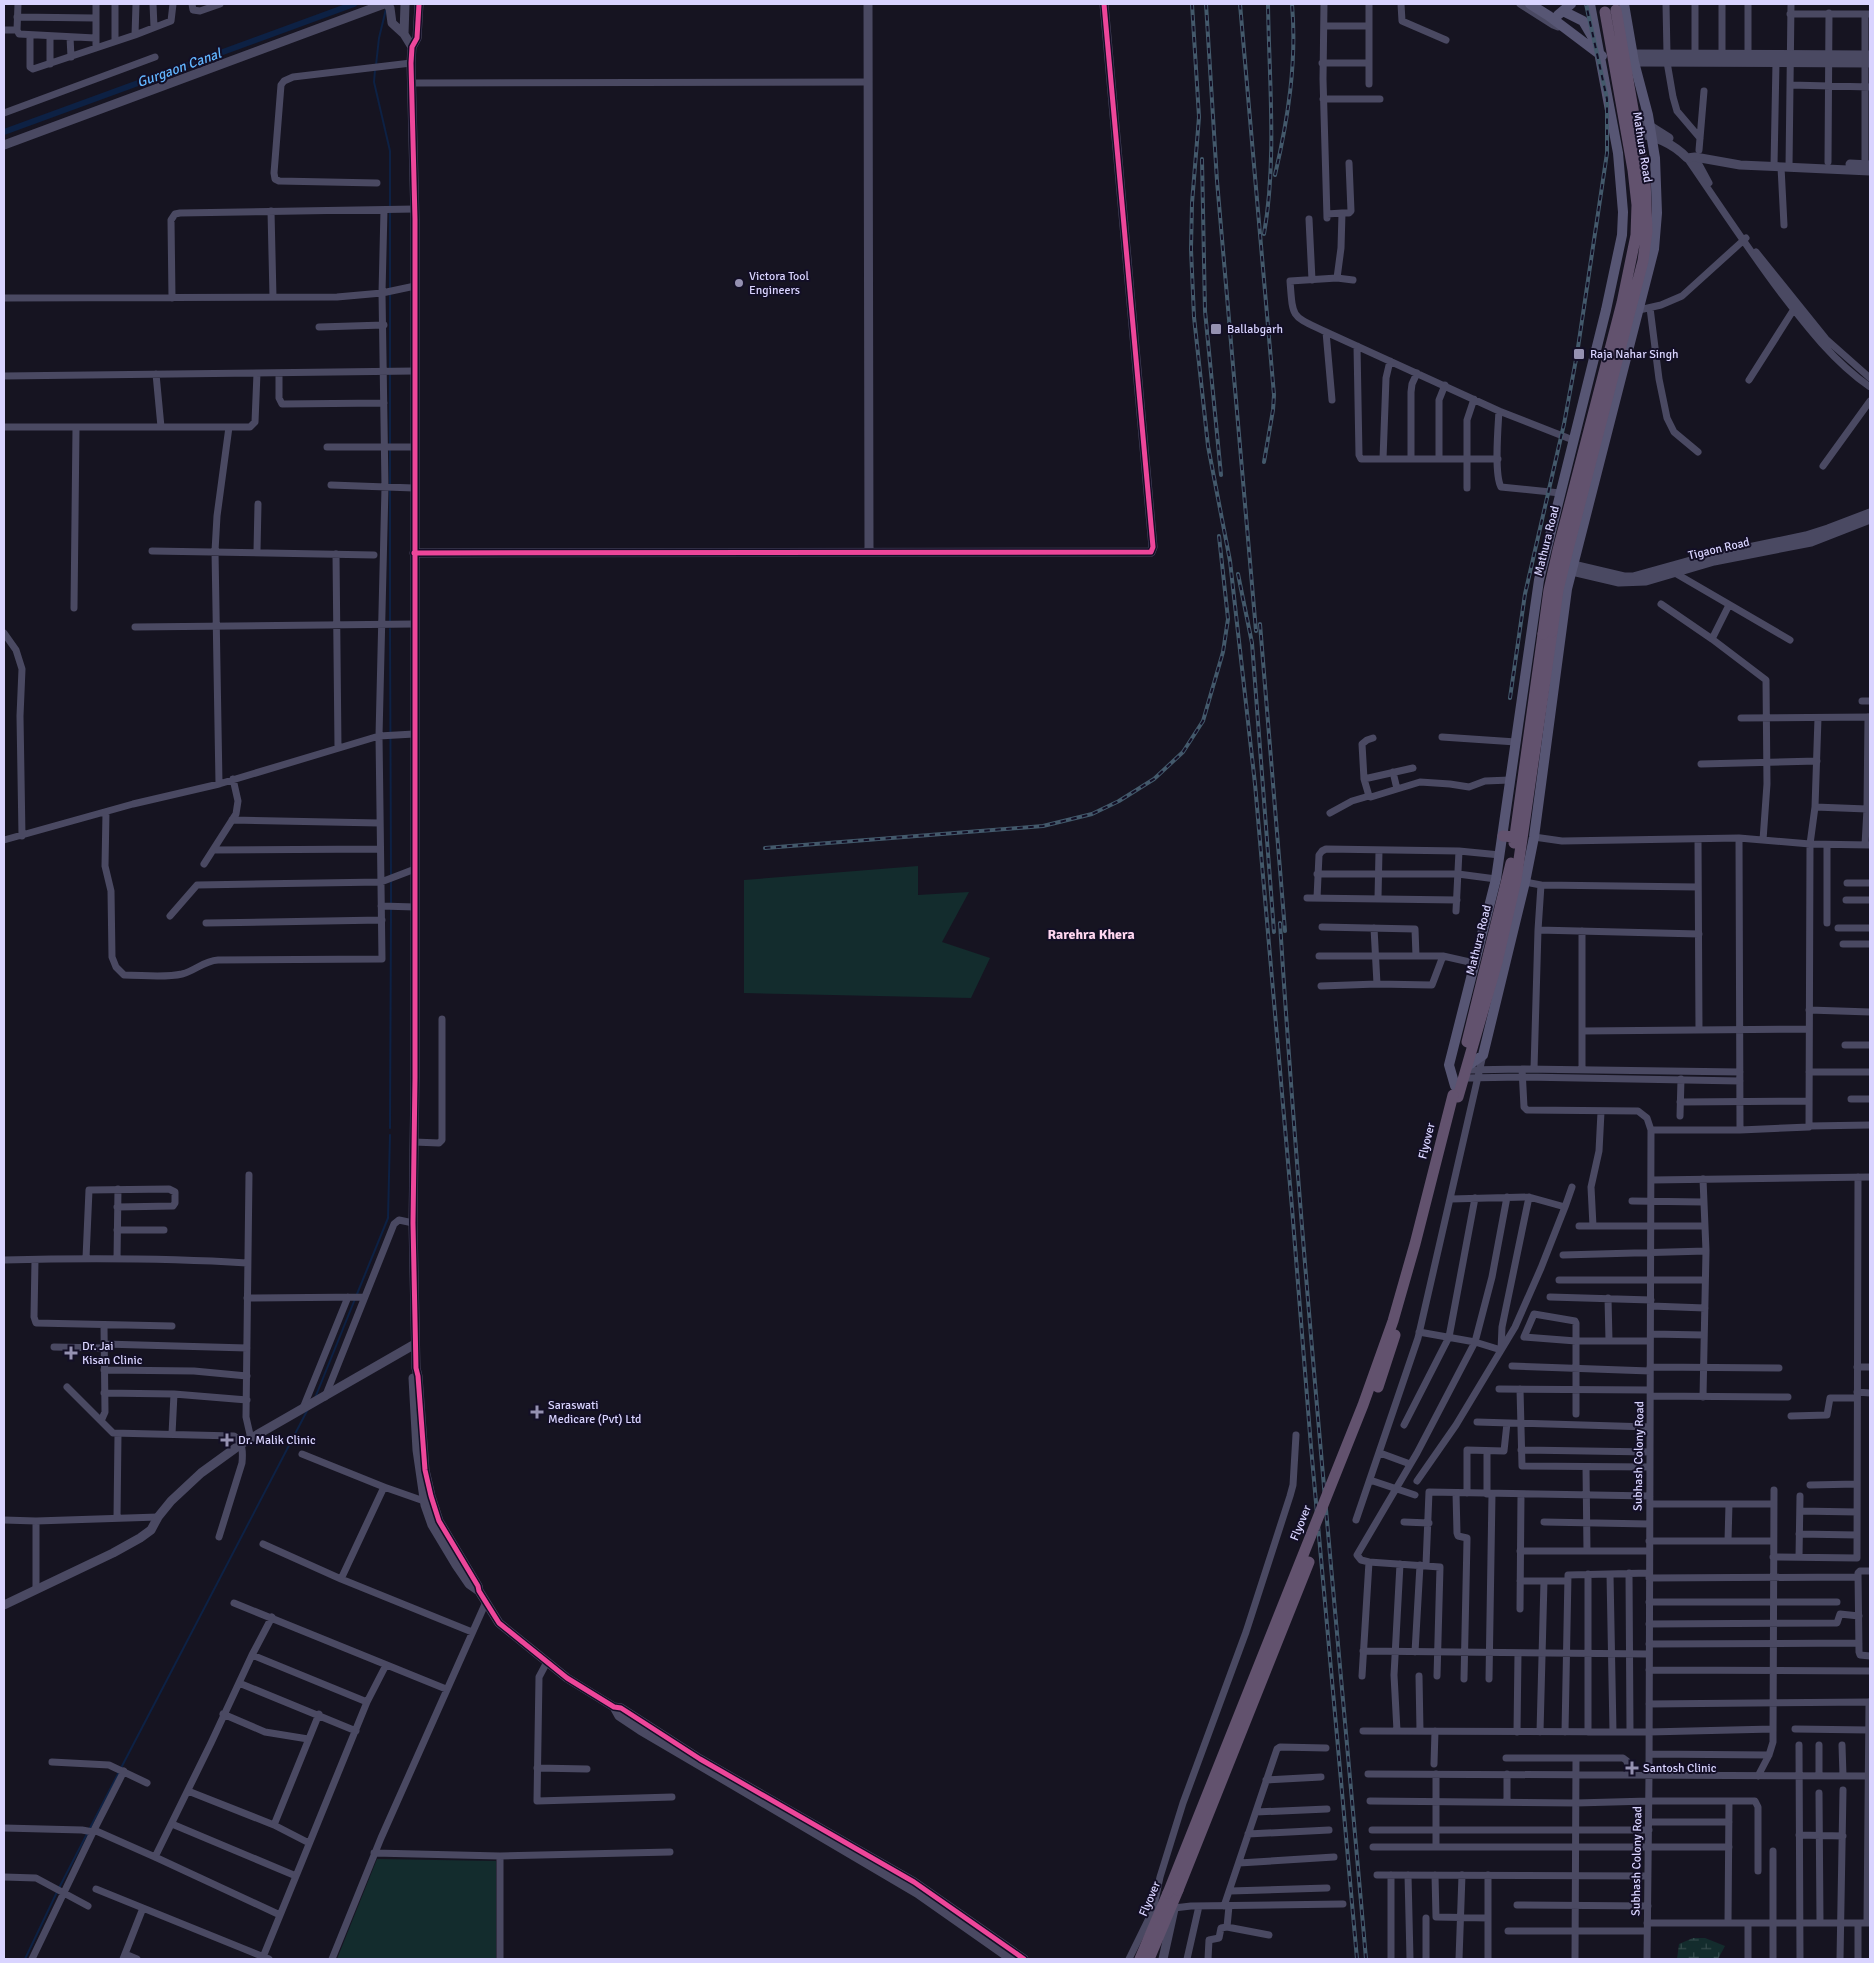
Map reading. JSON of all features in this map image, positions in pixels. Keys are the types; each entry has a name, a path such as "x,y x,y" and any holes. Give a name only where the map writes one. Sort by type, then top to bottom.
{"highway":[{"name":"Mathura Road","path":"1467,1071 1517,897 1519,839 1548,633 1549,590 1622,303 1636,235 1637,205 1613,7"},
{"path":"1502,836 1519,839 1534,837"},
{"name":"Mathura Road","path":"1455,1093 1519,839"},
{"name":"Flyover","path":"1140,1959 1174,1898 1368,1415 1390,1353 1455,1093 1467,1071"},
{"path":"1149,1959 1174,1898"}],"main road":[{"path":"1530,4 1552,17 1606,57 1634,58"},
{"path":"1590,4 1596,50"},
{"path":"1455,1093 1449,1065 1496,878 1538,580 1620,248 1623,212 1618,153 1596,50 1590,31 1583,21 1567,7 1552,17"},
{"path":"1467,1071 1483,1055 1517,897 1525,882 1534,837 1567,589 1644,309 1654,249 1657,213 1655,158 1651,131 1628,24 1613,7"},
{"path":"1594,28 1611,30 1628,24"},
{"path":"1606,92 1614,88 1640,86"}],"street":[{"path":"18,4 17,30 19,34 95,38"},
{"path":"96,4 96,48"},
{"path":"116,4 116,41"},
{"path":"135,34 136,4"},
{"path":"153,4 154,27"},
{"path":"30,35 30,67 35,69 171,21 173,4"},
{"path":"192,4 193,10 197,12 220,4"},
{"path":"4,145 386,4 390,8 392,23 404,34 412,47"},
{"path":"404,34 405,4"},
{"path":"420,4 417,38 412,47 411,63 415,209 413,1223 415,1344 425,1470 431,1496 439,1521 478,1586 478,1591"},
{"path":"868,4 870,552"},
{"path":"414,553 1146,553 1152,550 1104,4"},
{"path":"1324,4 1322,63 1327,216 1349,213 1351,211 1350,163"},
{"path":"1369,4 1369,84"},
{"path":"1401,4 1402,21 1446,40"},
{"path":"1520,4 1553,25 1567,29"},
{"path":"1666,4 1667,58 1673,97 1677,111 1700,138"},
{"path":"1695,4 1695,54"},
{"path":"1748,4 1748,54"},
{"path":"1781,165 1790,85 1791,4"},
{"path":"1722,5 1722,54"},
{"path":"1790,14 1867,14 1869,167"},
{"path":"1828,162 1829,14"},
{"path":"18,17 95,18"},
{"path":"1324,26 1369,26"},
{"path":"4,30 17,30"},
{"path":"50,36 50,64"},
{"path":"70,37 71,57"},
{"path":"1667,58 1695,54 1748,54 1791,58 1868,59"},
{"path":"4,113 155,58"},
{"path":"1634,58 1776,62 1791,58"},
{"path":"1776,62 1784,225"},
{"path":"377,183 279,181 275,179 279,92 284,81 292,77 411,63"},
{"path":"1322,63 1369,63"},
{"path":"413,83 868,82"},
{"path":"1790,85 1868,87"},
{"path":"1691,154 1700,138 1704,91"},
{"path":"1323,99 1380,99"},
{"path":"1613,128 1651,131 1691,154 1781,165 1869,167"},
{"path":"1691,154 1745,239 1794,309 1823,344 1847,368 1870,387"},
{"path":"1781,165 1828,162 1869,167"},
{"path":"172,298 171,220 175,214 415,209"},
{"path":"106,812 105,866 111,890 112,957 116,967 124,975 181,974 193,970 208,961 218,960 382,959 382,920 387,907 386,880 380,849 379,823 386,735 381,624 388,487 388,447 384,403 388,371 384,325 388,292 389,210"},
{"path":"271,211 273,297"},
{"path":"1337,278 1341,248 1342,213"},
{"path":"1309,219 1312,280"},
{"path":"1609,296 1644,309 1673,301 1682,296 1745,239"},
{"path":"1745,239 1826,339 1870,378"},
{"path":"1353,280 1337,278 1290,281 1294,312 1301,320 1326,332 1500,411 1573,440"},
{"path":"4,298 346,297 388,292 415,286"},
{"path":"1644,309 1667,418 1674,432 1698,452"},
{"path":"1749,380 1794,309"},
{"path":"319,327 384,325"},
{"path":"1326,332 1332,400"},
{"path":"1357,346 1360,458 1498,459"},
{"path":"1383,459 1386,378 1390,361"},
{"path":"4,376 414,370"},
{"path":"4,427 250,427 254,425 257,373"},
{"path":"279,373 279,398 282,404 384,403"},
{"path":"1411,459 1411,392 1417,373"},
{"path":"156,374 161,427"},
{"path":"1439,459 1439,400 1445,385"},
{"path":"1467,488 1467,420 1474,399"},
{"path":"1823,466 1870,401"},
{"path":"1500,411 1498,459 1501,487 1560,493"},
{"path":"219,784 215,551 217,516 229,427"},
{"path":"74,608 76,428"},
{"path":"327,447 414,447"},
{"path":"331,484 414,488"},
{"path":"257,551 258,504"},
{"name":"Tigaon Road","path":"1572,568 1626,582 1646,581 1714,561 1788,544 1870,513"},
{"name":"Tigaon Road","path":"1572,568 1632,577 1650,574 1705,557 1811,542 1870,519"},
{"path":"152,551 257,551 374,555"},
{"path":"336,554 338,748"},
{"path":"1675,573 1790,640"},
{"path":"1661,604 1712,639 1766,680 1767,784 1763,840"},
{"path":"1712,639 1729,605"},
{"path":"135,627 414,624"},
{"path":"4,633 16,650 22,669 20,716 22,836"},
{"path":"1862,701 1870,701"},
{"path":"1534,837 1562,841 1738,838 1827,845 1868,845 1869,717 1742,718"},
{"path":"1810,1126 1808,1029 1811,944 1810,844 1815,807 1818,718"},
{"path":"4,840 219,784 386,735 414,734"},
{"path":"1442,737 1516,742"},
{"path":"1368,796 1364,779 1362,744 1373,738"},
{"path":"1701,764 1817,761"},
{"path":"1364,779 1413,768"},
{"path":"1393,772 1397,789"},
{"path":"204,864 232,820 238,806 233,779"},
{"path":"1330,813 1352,801 1368,796 1371,798 1420,782 1469,787 1485,781 1510,780"},
{"path":"1815,807 1867,809"},
{"path":"232,820 379,823"},
{"path":"1738,838 1740,1130"},
{"path":"1698,839 1699,1030"},
{"path":"1827,845 1827,923"},
{"path":"213,850 380,849"},
{"path":"1317,898 1319,855 1324,850 1459,851 1500,855"},
{"path":"1378,898 1379,851"},
{"path":"1456,911 1459,851"},
{"path":"170,916 196,884 386,880 415,869"},
{"path":"1317,874 1458,874 1496,878"},
{"path":"1525,882 1541,885 1698,887"},
{"path":"1847,883 1870,883"},
{"path":"1534,1069 1541,885"},
{"path":"1307,898 1457,900"},
{"path":"1846,900 1870,900"},
{"path":"387,907 415,907"},
{"path":"206,923 382,920"},
{"path":"1322,927 1415,928 1416,956"},
{"path":"1374,928 1377,984"},
{"path":"1838,928 1870,928"},
{"path":"1538,930 1699,934"},
{"path":"1582,931 1582,1070"},
{"path":"1843,944 1870,944"},
{"path":"1319,956 1443,956 1474,963"},
{"path":"1320,986 1432,985 1443,956"},
{"path":"1809,1010 1870,1012"},
{"path":"414,1142 438,1143 442,1140 442,1019"},
{"path":"1582,1031 1808,1029"},
{"path":"1845,1045 1870,1045"},
{"path":"1356,1520 1420,1332 1483,1055"},
{"path":"1467,1071 1478,1078 1522,1073 1534,1069 1740,1072"},
{"path":"1467,1071 1740,1081"},
{"path":"1809,1072 1870,1072"},
{"path":"1522,1073 1524,1107 1527,1110 1638,1111 1647,1118 1651,1130 1740,1130 1870,1125"},
{"path":"1680,1116 1681,1079"},
{"path":"1851,1099 1870,1099"},
{"path":"1680,1102 1809,1102"},
{"path":"1593,1226 1591,1187 1599,1150 1601,1112"},
{"name":"Subhash Colony Road","path":"1647,1959 1650,1775 1648,1550 1651,1393 1651,1130"},
{"path":"249,1175 246,1417 251,1439"},
{"path":"1773,1557 1856,1558 1856,1395 1859,1308 1858,1177"},
{"path":"1652,1180 1870,1177"},
{"path":"1702,1397 1706,1252 1703,1179"},
{"path":"1417,1481 1456,1425 1515,1327 1572,1187"},
{"path":"118,1189 118,1259"},
{"path":"86,1258 88,1192 90,1190 171,1189 175,1192 175,1203 172,1206 118,1207"},
{"path":"1437,1676 1439,1652 1439,1566 1369,1562 1358,1559 1356,1556 1410,1464 1475,1342 1492,1277 1507,1197"},
{"path":"1451,1199 1529,1197 1565,1207"},
{"path":"1501,1350 1502,1327 1529,1197"},
{"path":"1404,1425 1449,1337 1475,1198"},
{"path":"1632,1201 1703,1202"},
{"path":"306,1406 343,1329 356,1297 394,1224 399,1220 413,1223"},
{"path":"1579,1226 1704,1226"},
{"path":"118,1230 164,1230"},
{"path":"1563,1255 1706,1252"},
{"path":"4,1260 86,1258 248,1263"},
{"path":"35,1260 34,1317 36,1323 172,1326"},
{"path":"1559,1280 1705,1280"},
{"path":"247,1298 356,1297"},
{"path":"322,1399 343,1329 356,1297"},
{"path":"1550,1297 1608,1298 1705,1308"},
{"path":"1608,1298 1609,1341"},
{"path":"1576,1414 1575,1368 1576,1341 1576,1323 1573,1320 1534,1314 1524,1337 1576,1341 1609,1341 1704,1335"},
{"path":"101,1421 105,1412 104,1325"},
{"path":"1420,1332 1475,1342 1501,1350"},
{"path":"4,1605 113,1553 140,1538 151,1530 158,1517 171,1501 201,1473 241,1444 415,1344"},
{"path":"54,1347 247,1348"},
{"path":"1512,1366 1650,1369 1779,1368"},
{"path":"1857,1367 1870,1367"},
{"path":"416,1368 413,1379 414,1408 417,1450 424,1501 432,1525 442,1542 469,1584 478,1591 499,1623 567,1678 614,1707 621,1708 700,1759 908,1879 1024,1959"},
{"path":"104,1370 194,1371 247,1376"},
{"path":"67,1387 111,1432 118,1434 234,1436 241,1444 244,1452 219,1537"},
{"path":"1499,1389 1576,1389 1702,1397 1788,1397"},
{"path":"1520,1389 1521,1464 1524,1467 1650,1468"},
{"path":"104,1393 174,1394 247,1400"},
{"path":"1791,1416 1827,1415 1830,1398 1870,1393"},
{"path":"172,1434 174,1394"},
{"path":"1477,1422 1650,1427"},
{"path":"1467,1493 1466,1452 1469,1450 1505,1450 1507,1423"},
{"path":"116,1518 118,1434"},
{"path":"1130,1959 1153,1910 1160,1878 1183,1803 1246,1632 1290,1496 1294,1477 1296,1435"},
{"path":"1521,1450 1650,1452"},
{"path":"1486,1451 1489,1494 1489,1679"},
{"path":"1380,1453 1410,1464"},
{"path":"302,1454 424,1501"},
{"path":"1586,1467 1587,1551"},
{"path":"1370,1480 1415,1494"},
{"path":"1810,1485 1856,1484"},
{"path":"341,1579 384,1487"},
{"path":"1758,1776 1769,1755 1773,1729 1774,1490"},
{"path":"1415,1652 1429,1523 1429,1492 1587,1496 1729,1504 1774,1504"},
{"path":"1456,1493 1456,1534 1468,1540 1464,1679"},
{"path":"1520,1609 1521,1495"},
{"path":"1799,1557 1800,1496"},
{"path":"1728,1541 1729,1504"},
{"path":"1800,1511 1856,1512"},
{"path":"4,1520 36,1521 158,1517"},
{"path":"36,1521 36,1589"},
{"path":"1404,1522 1429,1523"},
{"path":"1544,1522 1649,1524"},
{"path":"1800,1534 1856,1535"},
{"path":"1649,1541 1774,1541"},
{"path":"263,1544 341,1579 472,1632"},
{"path":"1520,1551 1648,1550"},
{"path":"1362,1676 1369,1562"},
{"path":"1397,1731 1394,1675 1400,1564"},
{"path":"1870,1571 1860,1571 1858,1577 1860,1655 1870,1656"},
{"path":"1565,1732 1567,1576 1570,1574 1858,1577"},
{"path":"1588,1574 1588,1732"},
{"path":"1610,1574 1613,1732"},
{"path":"1628,1574 1630,1732"},
{"path":"1520,1581 1567,1581"},
{"path":"1540,1732 1544,1581"},
{"path":"332,1959 374,1853 486,1602"},
{"path":"1649,1602 1837,1602"},
{"path":"234,1603 446,1689"},
{"path":"1649,1624 1837,1623 1840,1614 1859,1616"},
{"path":"156,1857 223,1714 272,1617"},
{"path":"1649,1644 1859,1643"},
{"path":"1363,1651 1649,1654"},
{"path":"1517,1732 1518,1653"},
{"path":"252,1655 367,1702"},
{"path":"547,1662 539,1677 537,1801 672,1797"},
{"path":"96,1889 266,1958 280,1915 309,1843 367,1702 386,1665"},
{"path":"1649,1670 1870,1671"},
{"path":"1419,1676 1420,1731"},
{"path":"238,1683 319,1714 356,1731"},
{"path":"1508,1931 1575,1931 1728,1923 1869,1923 1868,1730 1870,1702 1649,1704"},
{"path":"614,1707 619,1716 640,1730 917,1893 1011,1959"},
{"path":"223,1714 265,1732 308,1739"},
{"path":"274,1825 319,1714"},
{"path":"1363,1731 1649,1732 1773,1729"},
{"path":"1795,1729 1868,1730"},
{"path":"1434,1764 1435,1731"},
{"path":"1820,1745 1820,1776"},
{"path":"1842,1745 1843,1776"},
{"path":"1799,1746 1800,1959"},
{"path":"1227,1928 1227,1906 1230,1891 1278,1748 1326,1748"},
{"path":"1649,1754 1769,1755"},
{"path":"1506,1758 1625,1758 1629,1775"},
{"path":"1575,1959 1576,1759"},
{"path":"52,1762 115,1766 147,1783"},
{"path":"537,1768 587,1769"},
{"path":"32,1959 59,1891 123,1771"},
{"path":"1368,1774 1869,1776"},
{"path":"1436,1774 1436,1847"},
{"path":"1507,1774 1507,1802"},
{"path":"1266,1780 1322,1777"},
{"path":"1840,1959 1843,1790"},
{"path":"188,1791 274,1825 309,1843"},
{"path":"1820,1793 1820,1923"},
{"path":"1370,1801 1576,1803 1752,1801 1757,1804 1758,1871"},
{"path":"1728,1923 1729,1801"},
{"path":"1256,1812 1326,1809"},
{"path":"1649,1822 1729,1822"},
{"path":"172,1824 296,1876"},
{"path":"4,1828 91,1831 156,1857 280,1915"},
{"path":"1248,1834 1329,1830"},
{"path":"1372,1830 1649,1830"},
{"path":"1799,1835 1843,1836"},
{"path":"1373,1847 1728,1847"},
{"path":"1773,1851 1773,1959"},
{"path":"374,1853 500,1856 670,1852"},
{"path":"500,1856 500,1959"},
{"path":"1239,1863 1334,1857"},
{"path":"1376,1875 1648,1876"},
{"path":"1391,1875 1392,1959"},
{"path":"1408,1875 1410,1959"},
{"path":"1435,1875 1436,1916 1488,1918"},
{"path":"1459,1959 1462,1875"},
{"path":"1488,1875 1488,1959"},
{"path":"4,1877 36,1878 88,1906"},
{"path":"1230,1891 1327,1888"},
{"path":"1163,1959 1174,1898 1200,1906 1344,1904"},
{"path":"1517,1905 1648,1906"},
{"path":"1187,1959 1200,1906"},
{"path":"137,1959 124,1957 142,1908"},
{"path":"1426,1918 1426,1959"},
{"path":"1748,1923 1748,1959"},
{"path":"1858,1923 1858,1959"},
{"path":"1208,1959 1208,1940 1219,1938 1221,1928 1269,1935"}],"green space":[{"path":"918,866 918,895 969,892 942,942 990,958 971,998 744,993 744,880"},
{"path":"377,1859 496,1861 496,1959 337,1959"},
{"path":"1693,1938 1705,1938 1725,1946 1718,1959 1677,1959 1679,1944"}],"waterway":[{"name":"Gurgaon Canal","path":"4,132 354,4"},
{"path":"376,65 379,38 386,9"},
{"path":"375,70 374,82 390,151 390,288"},
{"path":"390,293 390,368"},
{"path":"390,373 390,623"},
{"path":"390,629 391,877"},
{"path":"391,881 391,904"},
{"path":"390,1128 391,909"},
{"path":"357,1294 388,1218 390,1135"},
{"path":"315,1398 355,1299"},
{"path":"121,1768 308,1409"},
{"path":"90,1828 119,1772"},
{"path":"59,1888 88,1832"},
{"path":"25,1959 57,1892"}],"railway":[{"path":"1192,4 1199,117 1192,203 1191,249 1194,317 1208,446 1230,561 1255,784 1311,1447 1357,1959"},
{"path":"1206,4 1217,181 1256,631"},
{"path":"1240,4 1274,395 1264,462"},
{"path":"1264,234 1268,206 1271,148 1268,4"},
{"path":"1275,175 1284,133 1290,90 1293,47 1292,4"},
{"path":"1510,698 1525,594 1564,424 1577,354 1607,153 1607,99 1586,4"},
{"path":"1202,159 1205,311 1221,475"},
{"path":"765,848 1043,826 1092,814 1119,801 1154,779 1183,752 1203,721 1223,652 1228,619 1219,536"},
{"path":"1238,574 1252,643 1274,932"},
{"path":"1260,624 1285,931"},
{"path":"1280,923 1298,1182 1366,1959"}],"cycle path":[{"path":"419,4 417,38 412,47 411,63 415,219 415,1078 413,1223 416,1368 425,1470 431,1496 439,1521 499,1623 567,1678 614,1707 621,1708 700,1759 914,1882 1024,1959"},
{"path":"414,553 1151,552 1153,547 1104,4"}],"place":[{"name":"Victora Tool Engineers","path":"739,283"},
{"name":"Ballabgarh","path":"1216,329"},
{"name":"Raja Nahar Singh","path":"1579,354"},
{"name":"Dr. Jai Kisan Clinic","path":"71,1353"},
{"name":"Saraswati Medicare (Pvt) Ltd","path":"537,1412"},
{"name":"Dr. Malik Clinic","path":"227,1440"},
{"name":"Santosh Clinic","path":"1632,1768"}],"district":[{"name":"Rarehra Khera","path":"1091,934"}]}
